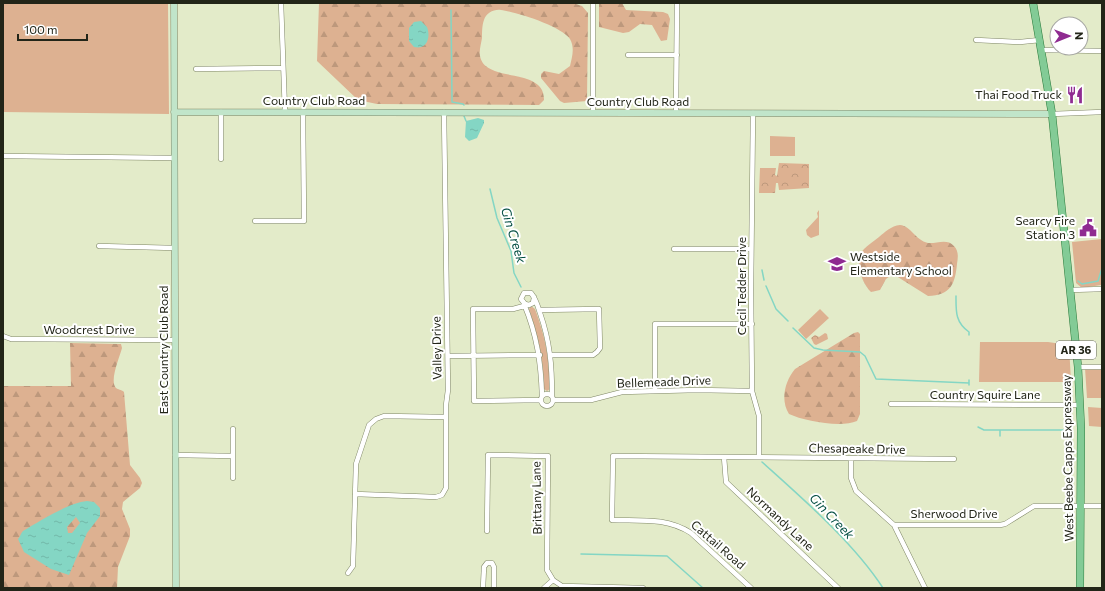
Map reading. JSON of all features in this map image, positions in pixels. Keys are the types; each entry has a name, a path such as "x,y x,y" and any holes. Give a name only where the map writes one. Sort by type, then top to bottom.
{"main road":[{"name":"AR 36","path":"1033,3 1052,114"},
{"name":"West Beebe Capps Expressway","path":"1052,114 1078,367 1080,405 1080,588"}],"street":[{"name":"East Country Club Road","path":"174,3 176,588"},
{"path":"281,3 285,112"},
{"path":"593,3 593,113"},
{"path":"676,113 677,3"},
{"path":"976,40 1020,42 1040,40"},
{"path":"1042,50 1102,51"},
{"path":"628,55 677,55"},
{"path":"196,69 283,68"},
{"name":"Country Club Road","path":"174,112 1052,114 1102,112"},
{"path":"221,112 221,159"},
{"path":"255,221 304,221 303,112"},
{"name":"Valley Drive","path":"355,494 436,497 442,495 446,488 448,356 444,112"},
{"name":"Cecil Tedder Drive","path":"753,113 751,249 752,391 759,416 759,458"},
{"path":"3,156 174,158"},
{"path":"99,246 174,248"},
{"path":"674,249 751,249"},
{"path":"1071,290 1102,287"},
{"path":"526,292 532,293 534,297 551,355 553,398 552,404 548,406 544,405 541,398 540,355 535,333 522,297 526,292"},
{"path":"523,303 529,305 533,303 534,297"},
{"path":"523,303 514,309 473,309 474,401 541,398 547,393 553,398"},
{"path":"539,310 599,309 600,348 597,352 593,355 551,355"},
{"path":"655,391 655,324 752,324"},
{"name":"Woodcrest Drive","path":"3,336 11,339 175,340"},
{"path":"448,356 540,355"},
{"path":"1078,367 1102,367"},
{"name":"Bellemeade Drive","path":"553,398 591,400 620,392 752,391"},
{"name":"Country Squire Lane","path":"891,404 1080,405"},
{"path":"348,573 353,566 356,464 369,425 376,419 384,416 446,417"},
{"path":"233,429 233,478"},
{"path":"175,455 233,456"},
{"name":"Brittany Lane","path":"487,531 488,456 548,456 547,570 552,580"},
{"name":"Chesapeake Drive","path":"613,456 954,460"},
{"name":"Cattail Road","path":"613,456 612,520 667,522 683,528 691,532 751,588"},
{"name":"Normandy Lane","path":"724,457 726,482 838,588"},
{"path":"851,459 851,478 856,491 894,525 925,588"},
{"name":"Sherwood Drive","path":"894,525 1000,525 1005,524 1034,506 1102,506"},
{"path":"483,588 484,566 487,563 492,563 494,567 494,588"},
{"path":"544,588 552,580 562,586 642,588"}],"green space":[{"path":"3,3 168,3 169,114 3,112"},
{"path":"319,3 573,3 582,6 588,13 587,101 564,103 560,101 541,78 541,74 544,71 559,74 570,66 573,49 570,39 558,29 538,20 508,11 498,10 488,13 484,20 482,27 480,56 484,65 492,70 526,79 535,83 542,89 544,100 539,105 377,104 358,100 317,61"},
{"path":"599,3 622,3 626,10 663,12 668,14 670,19 667,40 661,41 652,25 640,24 629,32 623,33 599,27"},
{"path":"770,136 795,137 795,156 770,156"},
{"path":"779,163 809,164 809,188 779,190 778,183 776,183 775,193 759,193 760,168 776,168 775,175 777,176"},
{"path":"819,210 819,235 811,238 807,235 806,230 818,217 817,213"},
{"path":"900,225 904,226 920,239 928,243 948,242 956,248 958,257 955,277 953,283 947,291 928,296 893,274 886,279 880,290 871,292 867,288 860,271 859,259 861,254 864,249 886,231"},
{"path":"1102,239 1101,285 1082,288 1076,283 1072,242"},
{"path":"531,306 535,309 546,348 550,389 547,391 544,389 540,349 529,309"},
{"path":"820,309 829,318 806,339 798,330"},
{"path":"858,332 860,334 860,414 857,421 832,424 804,419 789,414 786,409 784,397 786,385 795,369"},
{"path":"825,333 827,334 828,339 816,345 814,344 811,338 815,335 819,337"},
{"path":"980,342 1048,342 1069,345 1071,382 979,382"},
{"path":"70,343 121,344 122,348 114,374 114,385 117,389 124,392 130,465 142,483 140,488 123,502 122,509 130,529 130,536 118,567 117,588 3,588 3,386 71,386"},
{"path":"1085,368 1102,368 1102,398 1087,398"},
{"path":"1088,407 1102,408 1102,427 1089,426"}],"water":[{"path":"421,21 427,27 428,39 422,47 414,47 409,41 409,28 414,22"},
{"path":"478,118 484,120 484,123 477,138 469,141 465,137 466,121"},
{"path":"79,502 94,502 100,508 100,516 87,533 69,575 51,569 24,552 18,539 23,531 54,513","holes":["76,517 80,523 72,533 68,533 67,527"]}],"waterway":[{"path":"451,10 452,102 464,105"},
{"path":"464,116 466,121"},
{"name":"Gin Creek","path":"490,189 497,218 511,251 514,273 521,287"},
{"path":"1078,281 1082,284 1098,281 1102,268"},
{"path":"762,270 764,280"},
{"path":"766,286 776,309 788,321"},
{"path":"956,296 957,316 961,324 969,332 969,335"},
{"path":"793,328 814,348 823,350 860,352 865,356 876,379 969,383"},
{"path":"969,380 969,385"},
{"path":"978,427 984,430 1063,430 1070,435 1071,444"},
{"path":"1000,430 1000,436"},
{"name":"Gin Creek","path":"762,462 843,538 871,571 883,588"},
{"path":"581,554 667,556 703,588"}],"place":[{"name":"Thai Food Truck","path":"1075,95"},
{"name":"Searcy Fire Station 3","path":"1088,228"},
{"name":"Westside Elementary School","path":"837,264"}]}
